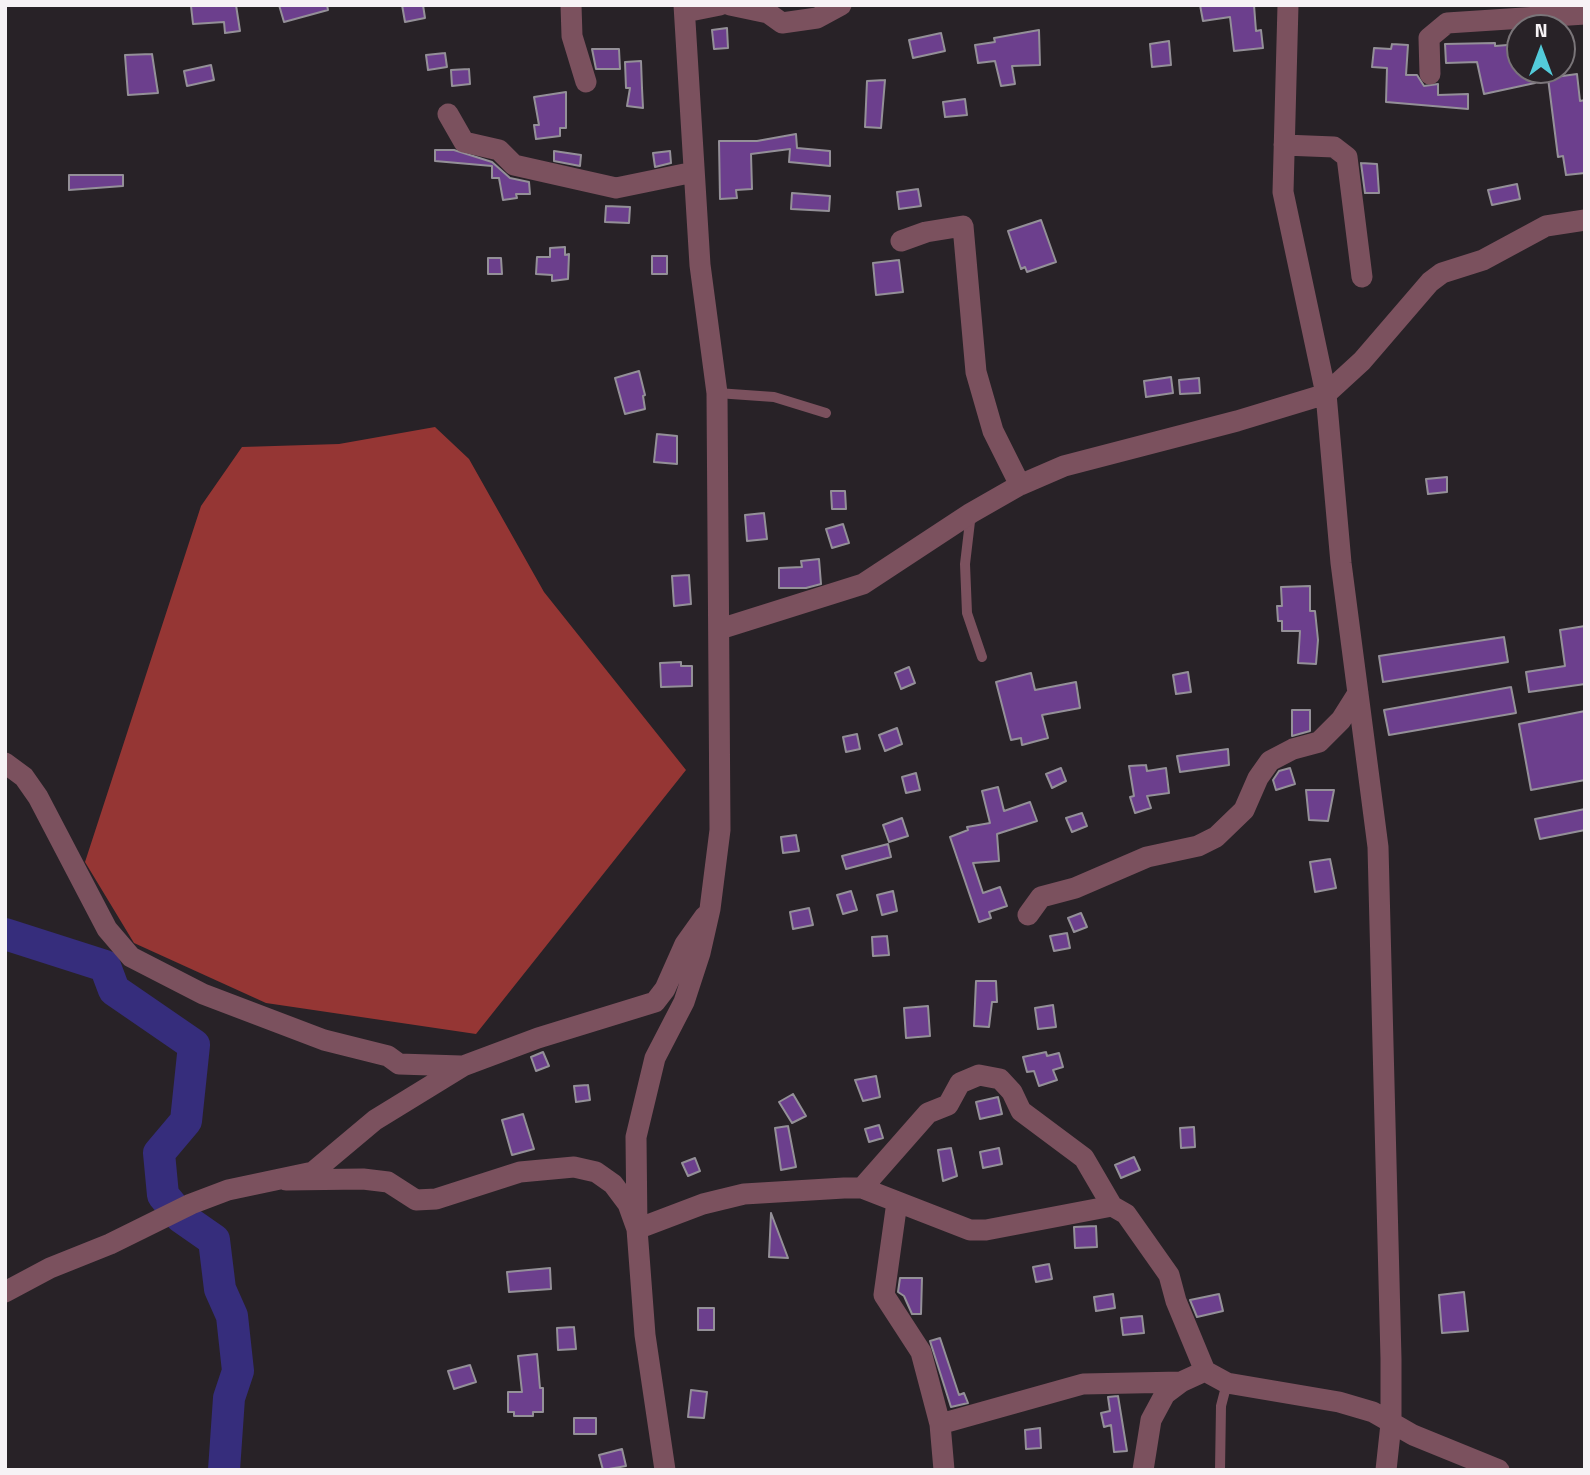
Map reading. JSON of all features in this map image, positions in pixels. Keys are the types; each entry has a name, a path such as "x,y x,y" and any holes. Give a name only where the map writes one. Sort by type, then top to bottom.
{"street":[{"path":"571,5 572,36 586,82"},
{"path":"665,1470 645,1335 635,1171 639,1115 655,1058 691,981 710,909 720,830 717,393 700,265 685,8 720,5"},
{"path":"730,5 768,13 782,23 817,18 841,5"},
{"path":"1288,5 1284,202 1326,394 1341,563 1378,847 1384,979 1391,1424 1385,1470"},
{"path":"1430,74 1429,38 1447,23 1585,14"},
{"path":"448,114 464,142 499,150 514,165 615,188 694,172"},
{"path":"1284,145 1334,147 1347,157 1362,277"},
{"path":"720,629 863,584 971,513 1020,485 1065,466 1237,421 1326,394 1362,361 1430,282 1442,273 1483,260 1546,226 1585,220"},
{"path":"901,242 926,232 963,226 976,372 993,431 1020,485"},
{"path":"1028,915 1041,897 1075,888 1147,858 1198,846 1216,837 1244,810 1258,778 1270,761 1293,749 1319,742 1340,720 1358,693"},
{"path":"5,763 24,777 38,797 107,929 131,957 203,994 324,1040 388,1056 399,1064 463,1066"},
{"path":"5,1292 50,1268 110,1244 191,1204 228,1190 286,1180 313,1172 375,1120 463,1066 538,1038 655,1002 665,989 685,944 710,909"},
{"path":"399,1064 404,1085 399,1105"},
{"path":"862,1188 928,1112 948,1105 960,1083 979,1075 1000,1079 1012,1092 1021,1111 1084,1158 1112,1206 1126,1214 1169,1275 1176,1301 1205,1371 1227,1383 1339,1402 1373,1412 1391,1424 1499,1470"},
{"path":"286,1180 363,1179 388,1182 416,1200 436,1199 520,1172 574,1167 596,1172 613,1184 628,1204 637,1229"},
{"path":"637,1229 703,1204 744,1194 862,1188 970,1230 986,1230 1112,1206"},
{"path":"897,1202 884,1295 921,1352 940,1424 944,1470"},
{"path":"1143,1470 1151,1420 1165,1394 1181,1381 1205,1371"},
{"path":"940,1424 1083,1384 1181,1381"}],"lane":[{"path":"717,393 774,397 826,413"},
{"path":"971,513 965,564 967,613 982,657"},
{"path":"1220,1470 1221,1406 1227,1383"}],"shaded area":[{"path":"435,427 469,459 544,592 686,770 476,1034 266,1003 134,943 85,862 201,506 242,447 339,444"}],"building":[{"path":"236,5 240,31 225,33 224,22 193,24 191,6"},
{"path":"279,5 327,5 328,10 284,22"},
{"path":"402,5 423,5 425,18 405,22"},
{"path":"1200,5 1254,5 1256,31 1261,30 1263,48 1234,51 1230,17 1203,21"},
{"path":"727,28 728,48 714,49 712,30"},
{"path":"1039,30 1040,65 1012,66 1015,84 1001,86 995,61 978,63 975,45 995,42 994,38"},
{"path":"941,33 945,51 913,58 909,40"},
{"path":"1169,41 1171,65 1152,67 1150,44"},
{"path":"1392,44 1408,45 1406,75 1417,75 1424,86 1438,84 1438,95 1468,94 1468,109 1386,102 1387,68 1372,67 1374,48 1391,49"},
{"path":"1445,44 1506,45 1506,84 1530,84 1484,94 1477,62 1446,63"},
{"path":"592,49 619,49 620,69 596,69"},
{"path":"445,53 447,67 428,70 426,55"},
{"path":"152,54 158,93 128,95 125,55"},
{"path":"641,61 643,108 627,106 630,88 626,88 625,62"},
{"path":"211,65 214,80 187,86 184,71"},
{"path":"469,69 470,84 452,86 451,70"},
{"path":"1576,74 1580,101 1585,100 1585,173 1566,175 1563,156 1558,157 1549,84 1576,84"},
{"path":"885,80 881,128 865,127 867,81"},
{"path":"566,92 566,128 560,128 560,136 536,139 534,125 539,125 534,97"},
{"path":"965,99 967,115 945,117 943,102"},
{"path":"796,134 797,148 830,151 830,166 789,162 790,149 751,154 752,189 736,190 737,198 720,199 719,141 757,141"},
{"path":"435,150 454,150 492,162 510,178 529,182 530,194 516,194 517,198 503,200 499,178 492,178 492,166 435,161"},
{"path":"554,151 581,155 580,166 554,161"},
{"path":"670,151 671,163 655,167 653,153"},
{"path":"1361,163 1377,164 1379,193 1365,193"},
{"path":"69,175 123,175 123,186 69,190"},
{"path":"1517,184 1520,199 1492,205 1488,190"},
{"path":"918,189 921,206 899,209 897,192"},
{"path":"792,193 830,196 829,211 791,209"},
{"path":"606,206 630,207 629,223 605,222"},
{"path":"1041,220 1056,262 1027,272 1025,267 1021,269 1008,231"},
{"path":"565,247 565,255 569,254 568,279 552,281 552,275 536,274 537,257 550,257 550,248"},
{"path":"652,256 667,256 667,274 652,274"},
{"path":"488,258 501,258 502,274 488,274"},
{"path":"899,260 903,292 876,295 873,263"},
{"path":"639,371 645,395 645,409 625,414 615,378"},
{"path":"1171,377 1173,393 1146,397 1144,381"},
{"path":"1199,378 1200,393 1180,394 1179,380"},
{"path":"657,434 677,436 677,464 654,462"},
{"path":"1447,477 1447,492 1428,494 1426,479"},
{"path":"831,491 845,491 846,509 832,509"},
{"path":"764,513 767,539 747,541 745,515"},
{"path":"843,524 849,543 832,548 826,529"},
{"path":"819,559 821,584 806,588 779,588 779,568 802,567 801,561"},
{"path":"689,575 691,604 674,606 672,576"},
{"path":"1310,586 1310,611 1315,611 1318,640 1316,664 1298,663 1300,631 1282,631 1282,621 1278,621 1277,606 1282,606 1281,587"},
{"path":"1585,626 1585,684 1529,692 1526,672 1565,666 1560,630"},
{"path":"1504,637 1508,662 1383,682 1379,656"},
{"path":"681,662 681,666 692,666 692,686 661,687 660,663"},
{"path":"909,667 915,683 901,689 895,673"},
{"path":"1188,672 1191,692 1176,694 1173,675"},
{"path":"1031,673 1035,690 1076,682 1080,708 1042,715 1048,738 1022,745 1021,738 1011,740 996,682"},
{"path":"1511,687 1516,713 1389,735 1384,710"},
{"path":"1292,710 1310,710 1310,731 1292,736"},
{"path":"1585,711 1585,780 1531,790 1519,724"},
{"path":"897,728 902,744 885,751 879,735"},
{"path":"857,734 860,749 846,752 843,737"},
{"path":"1228,749 1229,765 1180,772 1177,756"},
{"path":"1146,765 1147,771 1166,768 1169,793 1147,796 1151,808 1135,813 1130,797 1134,796 1129,766"},
{"path":"1061,768 1066,781 1052,788 1046,774"},
{"path":"1290,768 1295,784 1276,790 1273,780 1279,771"},
{"path":"916,773 920,790 906,793 902,777"},
{"path":"998,787 1004,811 1030,802 1037,821 997,834 999,861 973,863 983,893 1000,887 1007,906 989,912 991,918 979,922 950,837 968,830 967,827 990,823 982,791"},
{"path":"1306,790 1334,790 1328,821 1309,820"},
{"path":"1585,809 1585,830 1540,839 1535,819"},
{"path":"1082,813 1087,826 1072,832 1066,818"},
{"path":"902,818 908,836 889,842 883,825"},
{"path":"796,835 799,851 783,853 781,837"},
{"path":"888,844 891,857 846,869 842,856"},
{"path":"1330,859 1336,888 1315,892 1310,862"},
{"path":"851,891 857,910 843,914 837,895"},
{"path":"893,891 897,911 882,915 877,895"},
{"path":"809,908 813,925 793,929 790,912"},
{"path":"1081,913 1087,927 1074,932 1068,918"},
{"path":"1067,933 1070,948 1054,951 1050,936"},
{"path":"887,936 889,955 873,956 872,937"},
{"path":"976,981 996,981 997,1002 992,1002 989,1027 974,1026"},
{"path":"1053,1005 1056,1027 1038,1029 1035,1008"},
{"path":"928,1006 930,1036 906,1038 904,1008"},
{"path":"543,1052 549,1066 536,1071 531,1057"},
{"path":"1046,1052 1047,1056 1059,1053 1063,1067 1053,1070 1057,1080 1039,1086 1034,1071 1027,1072 1023,1057"},
{"path":"876,1076 880,1097 863,1101 855,1080"},
{"path":"588,1085 590,1100 576,1102 574,1086"},
{"path":"793,1094 806,1116 792,1123 779,1102"},
{"path":"998,1097 1002,1114 980,1119 976,1102"},
{"path":"523,1114 534,1149 512,1155 502,1120"},
{"path":"879,1125 883,1138 869,1142 865,1129"},
{"path":"788,1126 796,1167 781,1170 775,1128"},
{"path":"1194,1127 1195,1147 1181,1148 1180,1128"},
{"path":"951,1148 957,1176 943,1181 938,1150"},
{"path":"999,1148 1002,1164 983,1168 980,1152"},
{"path":"1134,1157 1140,1170 1121,1178 1115,1165"},
{"path":"695,1158 700,1171 688,1176 682,1163"},
{"path":"771,1213 788,1258 769,1257"},
{"path":"1096,1226 1097,1247 1075,1248 1074,1227"},
{"path":"1049,1264 1052,1279 1036,1282 1033,1267"},
{"path":"550,1268 551,1289 509,1292 507,1272"},
{"path":"900,1278 922,1278 921,1314 912,1314 904,1296 898,1292"},
{"path":"1464,1292 1468,1331 1442,1333 1439,1295"},
{"path":"1113,1294 1115,1308 1096,1311 1094,1297"},
{"path":"1219,1294 1223,1311 1197,1317 1190,1300"},
{"path":"698,1308 714,1308 714,1330 698,1330"},
{"path":"1142,1316 1144,1333 1123,1335 1121,1318"},
{"path":"574,1327 576,1349 558,1350 557,1328"},
{"path":"940,1338 959,1395 964,1393 968,1403 951,1407 930,1341"},
{"path":"537,1354 540,1388 543,1388 543,1412 533,1412 533,1416 514,1416 514,1412 508,1412 508,1392 522,1392 518,1356"},
{"path":"470,1365 476,1382 454,1389 448,1371"},
{"path":"691,1390 707,1392 704,1418 688,1417"},
{"path":"1118,1396 1127,1451 1114,1452 1111,1425 1104,1427 1101,1413 1110,1411 1108,1397"},
{"path":"574,1418 596,1418 596,1434 574,1434"},
{"path":"1040,1428 1041,1448 1026,1449 1025,1430"},
{"path":"622,1449 626,1466 603,1470 599,1455"}],"waterway":[{"path":"5,934 105,966 114,990 194,1045 186,1121 159,1153 163,1195 181,1217 214,1240 220,1289 232,1316 238,1371 229,1398 224,1470"}]}
